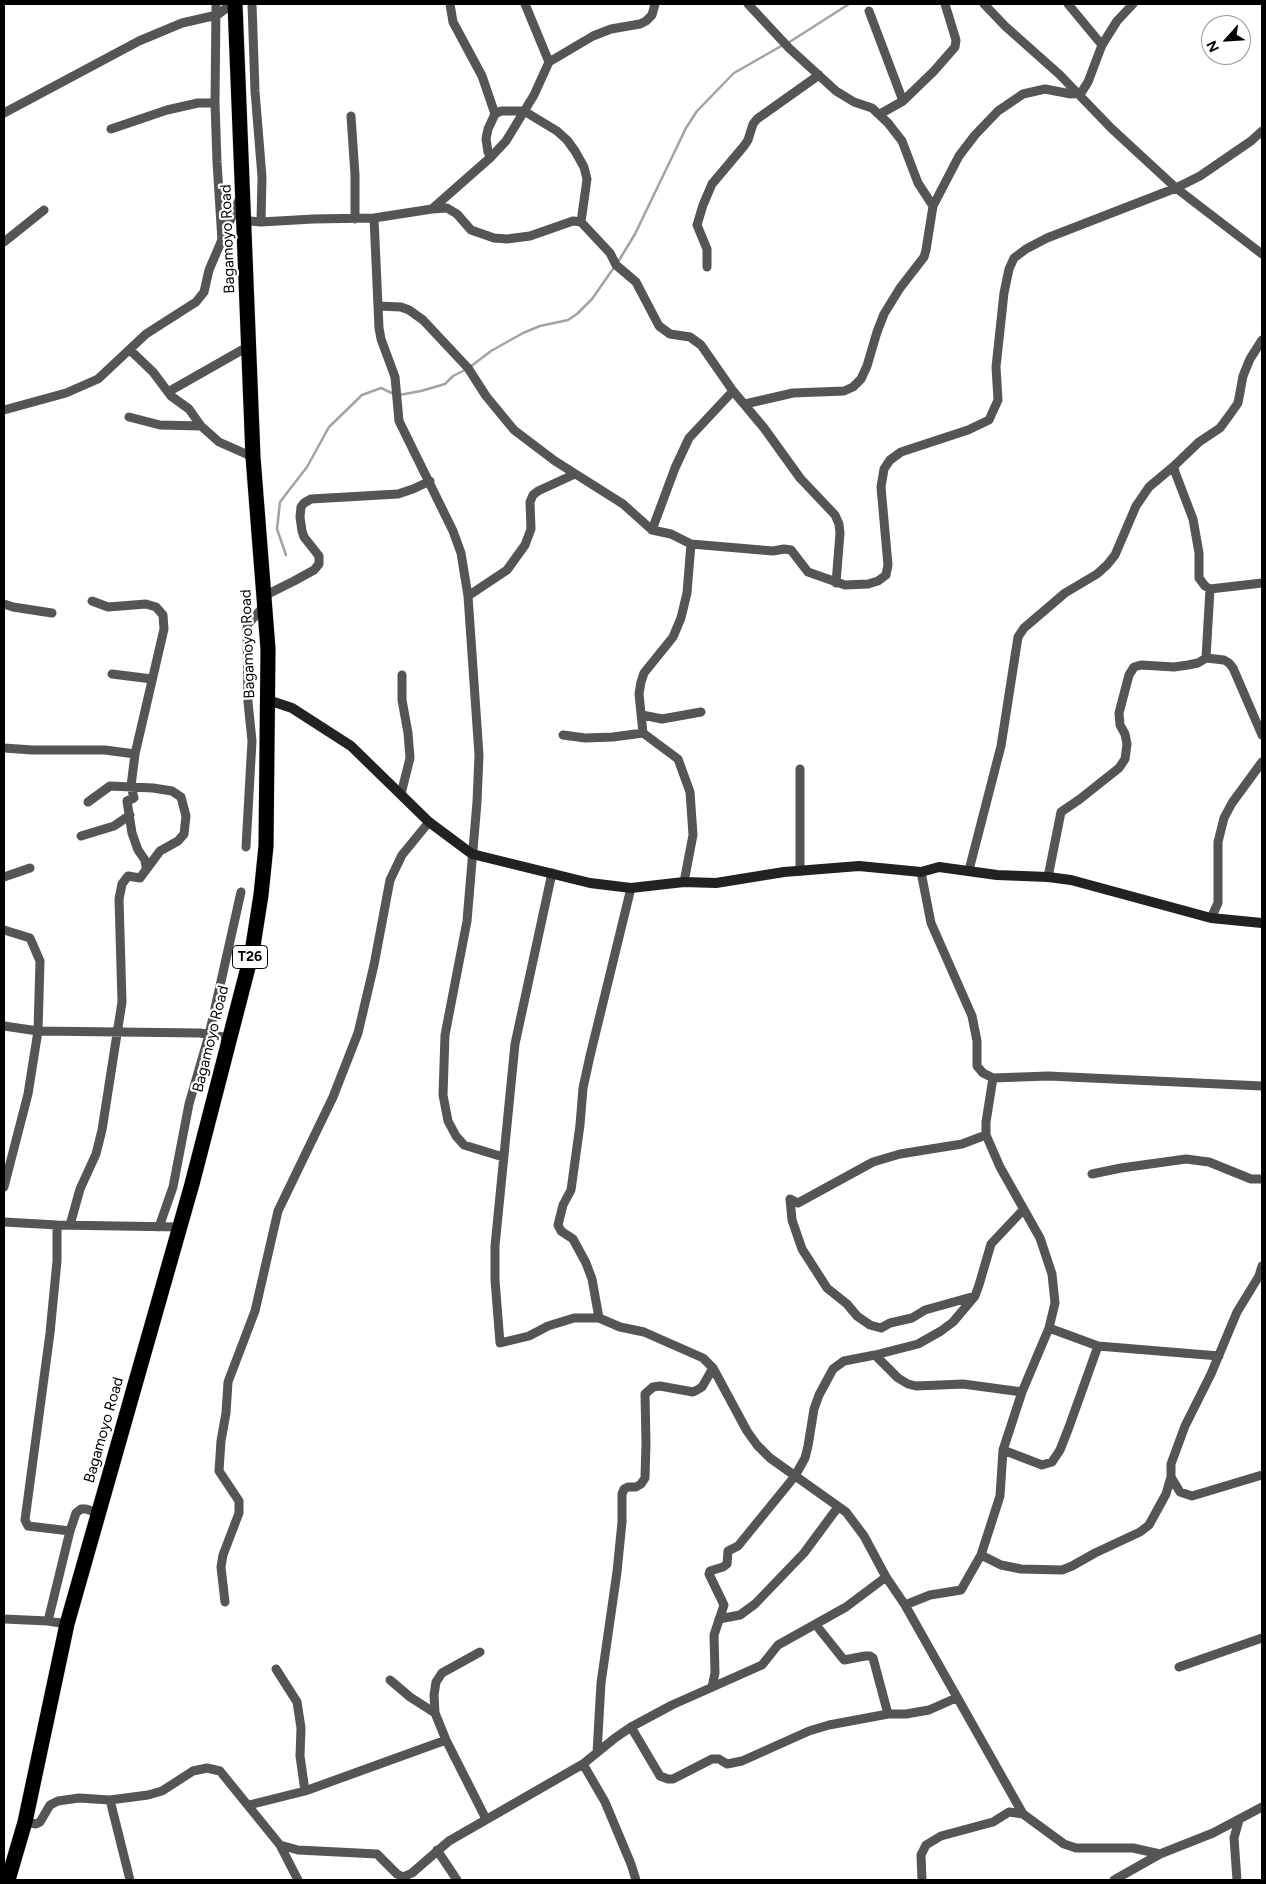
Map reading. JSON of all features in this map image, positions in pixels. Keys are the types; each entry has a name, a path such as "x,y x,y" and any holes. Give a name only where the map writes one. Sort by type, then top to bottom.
{"highway":[{"name":"Bagamoyo Road","path":"7,1878 25,1822 67,1624 180,1227 252,952 261,895 266,846 260,740 268,700 268,649 253,458 234,4"}],"street":[{"path":"216,4 215,103 222,242"},
{"path":"4,113 139,41 182,23 217,15 234,4"},
{"path":"252,4 255,91 262,177 261,222"},
{"path":"450,4 453,22 482,76 495,114 488,129 486,139 491,158"},
{"path":"525,4 549,62"},
{"path":"432,209 491,158 506,141 534,94 549,62 593,36 611,29 640,24 646,21 652,15 655,4"},
{"path":"748,4 789,48 846,98 872,108 880,114 902,141 918,183 933,206"},
{"path":"880,114 903,101 934,71 956,44 945,4"},
{"path":"984,4 1005,26 1079,94 1111,128 1176,188 1262,254"},
{"path":"1068,4 1102,44"},
{"path":"1079,94 1088,82 1102,44 1117,21 1133,4"},
{"path":"869,11 903,101"},
{"path":"707,267 707,249 697,225 712,184 744,146 753,124 819,75"},
{"path":"745,404 793,393 836,393 844,391 862,379 884,314 900,288 924,258 933,206 959,156 985,125 1010,102 1028,92 1045,89 1079,94"},
{"path":"111,129 167,110 198,103 215,103"},
{"path":"495,114 508,110 524,111 552,127 568,140 584,167 587,179 581,222"},
{"path":"351,116 356,219"},
{"path":"378,306 401,307 423,320 468,368 486,396 514,430 555,461 623,504 652,530 671,534 691,544 773,551 791,550 808,572 836,584 868,584 878,581 886,575 888,565 881,487 884,469 890,460 901,452 968,430 988,420 998,400 996,367 1004,293 1009,269 1014,258 1047,238 1176,188 1200,176 1262,131"},
{"path":"4,410 66,393 98,379 146,334 187,309 202,297 207,276 243,190"},
{"path":"244,217 250,221 261,222 356,219 448,208 453,210 470,230 494,238 507,239 530,236 573,221 581,222 610,253 616,265 636,282 658,326 670,334 690,337 701,345 733,391 745,404 800,478 834,515 839,524 840,533 836,584"},
{"path":"4,242 44,210"},
{"path":"374,218 381,339 395,378 399,421 454,531 461,553 468,596 479,755 477,802 467,921 445,1035 443,1095 448,1121 456,1136 464,1145 503,1156"},
{"path":"969,870 1001,746 1018,637 1024,628 1065,594 1098,574 1107,565 1115,555 1136,506 1153,483 1199,442 1220,428 1238,403 1250,359 1262,340"},
{"path":"168,392 249,346"},
{"path":"130,350 153,372 168,392 189,409 201,426 219,442 253,458"},
{"path":"652,530 675,468 690,438 733,391"},
{"path":"129,417 160,425 201,426"},
{"path":"1174,466 1193,519 1199,553 1199,578 1205,586 1210,589 1262,583"},
{"path":"468,596 507,570 525,545 531,529 530,502 533,495 575,474"},
{"path":"246,847 260,740 248,702 247,628 264,601 314,570 319,564 319,556 304,537 302,531 301,507 311,499 398,494 430,481"},
{"path":"643,733 639,694 641,682 644,672 673,637 681,618 687,594 691,544"},
{"path":"1206,658 1210,589"},
{"path":"92,601 108,607 146,604 156,606 163,615 164,629 135,754 131,786 134,798 128,801 132,833 138,850 146,860 146,867"},
{"path":"4,604 52,613"},
{"path":"1048,877 1061,812 1119,768 1124,759 1128,744 1120,725 1119,713 1129,674 1134,667 1141,665 1174,667 1198,663 1206,658 1229,662 1262,735"},
{"path":"112,674 152,679"},
{"path":"400,794 410,758 402,700 402,675"},
{"path":"268,700 292,708 351,746 429,822 472,854 590,883 632,888 684,882 716,883 746,877 860,866 921,872 939,867 997,875 1072,880 1210,918 1262,923"},
{"path":"642,715 662,719 701,712"},
{"path":"562,735 585,738 643,733 678,759 690,792 693,835 684,882"},
{"path":"4,748 105,750 135,754"},
{"path":"1210,918 1218,903 1218,842 1224,818 1232,803 1262,762"},
{"path":"800,769 800,871"},
{"path":"70,1225 80,1189 96,1154 102,1130 122,1002 119,899 122,884 128,876 140,878 146,867 160,850 178,841 184,834 186,816 181,797 172,791 131,786 110,786 88,802"},
{"path":"81,836 114,826 130,815"},
{"path":"225,1602 221,1567 223,1555 239,1513 239,1501 219,1471 228,1382 255,1311 278,1211 332,1097 358,1033 374,965 390,880 402,855 429,822"},
{"path":"4,877 30,868"},
{"path":"921,872 931,923 974,1022 977,1041 977,1066 983,1073 992,1078 1048,1076 1262,1086"},
{"path":"552,873 515,1044 495,1246 495,1280 500,1343 529,1336 548,1326 570,1319 600,1318 620,1326 644,1332 703,1358 713,1368 747,1432 757,1445 770,1458 846,1512 864,1536 1023,1814 1064,1844 1076,1848 1133,1848 1160,1854"},
{"path":"600,1318 592,1279 586,1263 573,1239 562,1231 558,1225 564,1204 571,1190 583,1088 632,888"},
{"path":"159,1227 173,1187 189,1104 209,1035 241,892"},
{"path":"4,930 30,938 36,948 40,961 38,1031 28,1094 4,1186"},
{"path":"4,1026 38,1031 116,1031 209,1035 229,1038"},
{"path":"905,1605 930,1595 961,1590 981,1555 1000,1496 1003,1450 1022,1392 1049,1328 1055,1303 1052,1274 1040,1238 991,1149 986,1135 992,1078"},
{"path":"975,1296 925,1310 912,1318 890,1323 881,1328 870,1325 857,1316 847,1304 827,1288 802,1249 792,1220 790,1199 798,1203 873,1162 900,1154 962,1144 986,1135"},
{"path":"1092,1174 1131,1166 1186,1159 1208,1162 1251,1179 1262,1179"},
{"path":"712,1687 715,1673 714,1635 724,1605 710,1577 710,1571 727,1564 728,1551 738,1546 795,1476 805,1458 818,1394 833,1368 844,1361 918,1344 953,1322 975,1296 991,1244 1023,1210"},
{"path":"4,1222 57,1226 180,1227"},
{"path":"57,1226 57,1261 50,1333 25,1520 28,1526 70,1530"},
{"path":"981,1555 1001,1566 1021,1570 1062,1570 1094,1552 1140,1532 1149,1525 1166,1494 1171,1477 1171,1464 1185,1426 1219,1356 1237,1312 1261,1276 1262,1266"},
{"path":"1049,1328 1098,1346 1219,1356"},
{"path":"1003,1450 1042,1465 1052,1462 1060,1450 1098,1346"},
{"path":"875,1355 898,1378 916,1386 963,1384 1022,1392"},
{"path":"598,1753 601,1683 617,1572 622,1522 622,1494 624,1489 636,1487 645,1478 645,1394 653,1387 660,1386 693,1392 702,1387 713,1368"},
{"path":"1171,1477 1180,1492 1192,1496 1262,1475"},
{"path":"719,1620 740,1615 755,1604 804,1553 838,1507"},
{"path":"48,1621 70,1530 76,1513 81,1509 86,1509 98,1513"},
{"path":"280,1845 298,1850 377,1854 397,1874 403,1877 412,1873 437,1850 486,1819 583,1764 632,1727 672,1705 762,1665 778,1645 846,1607 886,1577"},
{"path":"4,1619 67,1624"},
{"path":"816,1625 844,1660 864,1656 873,1658 888,1714"},
{"path":"1179,1667 1262,1638"},
{"path":"480,1652 442,1673 436,1682 434,1695 435,1713 446,1740 486,1819"},
{"path":"276,1669 297,1702 301,1728 300,1756 305,1791"},
{"path":"390,1680 410,1697 435,1713"},
{"path":"632,1727 660,1776 673,1779 712,1759 719,1759 727,1764 742,1761 809,1731 829,1725 888,1714 906,1714 928,1710 956,1698"},
{"path":"249,1805 305,1791 446,1740"},
{"path":"583,1764 608,1810 632,1864 636,1880"},
{"path":"25,1822 36,1824 40,1822 50,1804 66,1798 110,1800 148,1795 162,1791 193,1771 207,1768 220,1771 249,1805 280,1845 298,1880"},
{"path":"110,1800 130,1880"},
{"path":"1114,1880 1160,1854 1213,1833 1262,1807"},
{"path":"922,1880 921,1854 926,1846 941,1836 993,1822 1009,1812 1023,1814"},
{"path":"1237,1880 1234,1838 1239,1820"},
{"path":"437,1850 457,1880"}],"waterway":[{"path":"788,43 849,4"},
{"path":"618,262 635,234 686,128 697,111 734,73 783,45"},
{"path":"470,367 491,351 523,333 540,326 568,320 577,314 592,299 615,266"},
{"path":"399,395 445,384 453,376 465,370"},
{"path":"286,555 277,529 280,502 307,467 329,427 362,395 381,388 394,394"}]}
